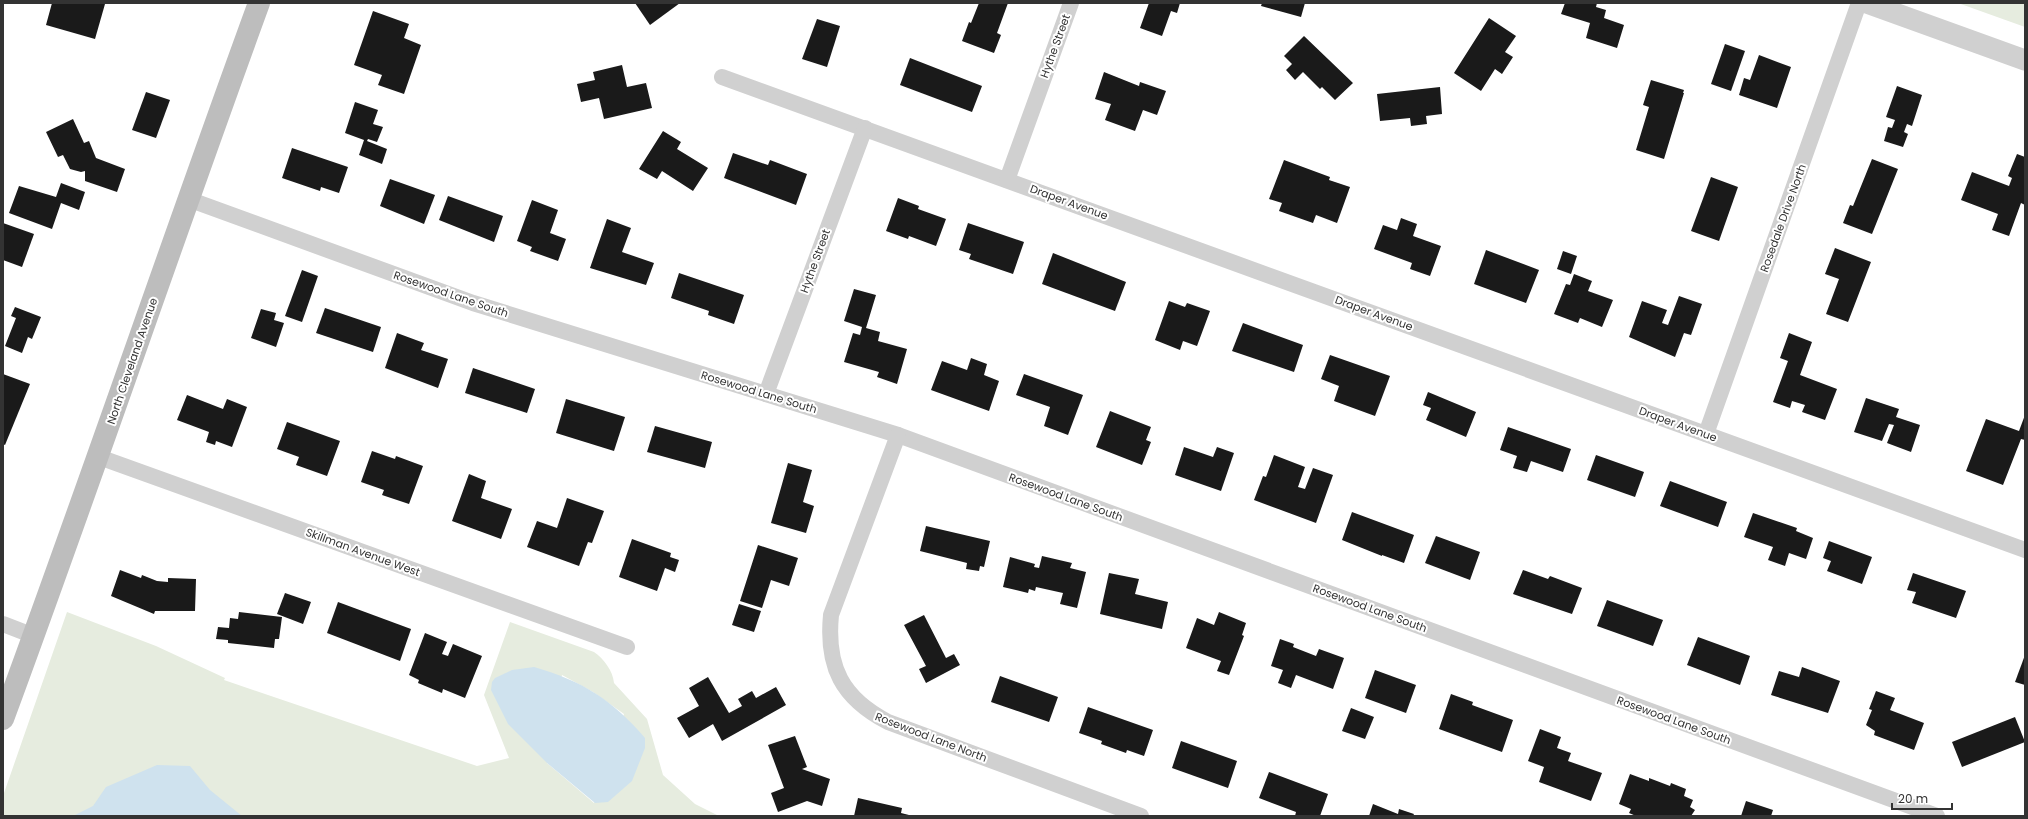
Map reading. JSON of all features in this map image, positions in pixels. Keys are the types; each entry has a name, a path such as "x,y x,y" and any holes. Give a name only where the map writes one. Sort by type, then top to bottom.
{"main road":[{"name":"North Cleveland Avenue","path":"3,719 99,457 188,199 259,3"}],"street":[{"name":"Hythe Street","path":"1006,180 1071,3"},
{"name":"Rosedale Drive North","path":"1706,434 1859,3"},
{"path":"1867,3 2025,60"},
{"name":"Draper Avenue","path":"722,77 2025,550"},
{"name":"Hythe Street","path":"766,394 865,128"},
{"name":"Rosewood Lane South","path":"188,199 473,303 898,435 1937,816"},
{"name":"Rosewood Lane North","path":"898,435 831,615 829,637 831,652 840,679 853,697 869,712 888,722 1141,816"},
{"name":"Skillman Avenue West","path":"99,457 627,647"},
{"path":"3,624 34,636"}],"shaded area":[{"path":"1958,3 2025,3 2025,27"},
{"path":"67,612 156,646 225,678 224,680 477,766 509,758 484,695 510,622 594,652 601,658 610,670 614,683 647,719 663,775 695,804 719,816 3,816 3,796","holes":["562,675 593,692 624,714 594,803 547,763"]}],"water":[{"path":"534,667 567,679 596,694 621,713 645,738 645,748 632,781 608,802 595,803 547,763 508,724 491,690 492,682 495,678 512,670"},
{"path":"157,765 190,766 210,790 242,816 73,816 93,806 106,787"}],"building":[{"path":"52,3 105,4 95,39 46,25"},
{"path":"635,3 680,3 650,25"},
{"path":"979,3 1008,3 997,33 1001,35 994,53 962,41 969,22 971,23"},
{"path":"1149,3 1180,3 1177,13 1171,11 1162,36 1140,28"},
{"path":"1262,3 1305,3 1301,17 1261,6"},
{"path":"1565,3 1597,3 1596,7 1606,10 1604,18 1624,25 1617,48 1586,38 1590,23 1561,14"},
{"path":"373,11 409,24 404,38 421,45 404,94 378,85 382,75 354,65"},
{"path":"1489,18 1516,36 1505,52 1513,57 1502,74 1495,69 1481,91 1454,73"},
{"path":"817,19 840,26 827,67 802,59"},
{"path":"1304,36 1353,83 1335,100 1322,87 1320,89 1303,72 1295,80 1286,70 1292,64 1284,56"},
{"path":"1725,44 1745,51 1731,91 1711,84"},
{"path":"1759,55 1791,67 1777,108 1739,95 1744,78 1750,80"},
{"path":"910,58 982,86 972,112 900,85"},
{"path":"622,65 627,87 646,83 652,108 604,119 599,98 581,102 577,84 595,80 593,72"},
{"path":"1104,72 1139,86 1140,82 1166,91 1157,115 1143,110 1135,131 1105,120 1111,104 1095,99"},
{"path":"1651,80 1684,90 1664,159 1636,150 1649,107 1643,105"},
{"path":"1897,86 1922,95 1912,126 1907,124 1904,132 1908,134 1903,147 1884,141 1888,127 1892,128 1895,120 1886,117"},
{"path":"1440,87 1442,114 1426,116 1427,124 1411,126 1410,118 1380,121 1377,94"},
{"path":"146,92 170,100 156,138 132,130"},
{"path":"355,102 378,110 373,124 383,127 377,142 368,139 367,141 387,149 382,164 359,155 364,140 345,133"},
{"path":"73,119 84,143 89,141 96,158 125,169 117,192 85,181 85,171 81,172 70,169 63,155 58,157 46,132"},
{"path":"663,131 681,142 677,149 708,168 693,191 662,171 657,179 639,169"},
{"path":"292,148 348,167 339,193 321,187 320,191 282,178"},
{"path":"733,153 768,165 770,160 807,174 796,205 724,178"},
{"path":"2017,154 2025,157 2025,205 2021,203 2009,236 1992,230 1998,214 1961,200 1972,172 2009,186 2012,178 2008,176"},
{"path":"1872,159 1898,169 1872,234 1843,223 1850,205 1853,206"},
{"path":"1284,160 1330,177 1329,180 1350,187 1337,223 1316,215 1313,223 1279,211 1282,203 1269,199"},
{"path":"1711,177 1738,187 1719,241 1691,231"},
{"path":"390,179 435,195 424,224 380,206"},
{"path":"61,183 85,192 79,210 61,203 52,229 9,213 19,186 56,197"},
{"path":"448,196 503,216 494,242 439,220"},
{"path":"898,198 919,206 918,209 946,219 936,246 909,236 908,239 886,231"},
{"path":"532,200 558,210 550,233 566,239 558,261 530,251 532,247 517,241"},
{"path":"1401,218 1417,224 1413,236 1441,246 1430,276 1410,269 1412,263 1374,249 1383,225 1397,230"},
{"path":"607,219 631,228 622,252 654,263 646,285 590,268"},
{"path":"3,223 34,234 22,267 3,260"},
{"path":"968,223 1024,242 1013,274 969,259 971,254 959,250"},
{"path":"1835,248 1871,262 1848,322 1826,314 1839,279 1825,274"},
{"path":"1486,250 1539,270 1526,303 1474,284"},
{"path":"1563,251 1577,256 1571,274 1557,269"},
{"path":"1053,253 1126,282 1115,311 1042,284"},
{"path":"302,270 318,276 302,322 285,316"},
{"path":"679,273 744,295 734,324 708,315 709,311 671,298"},
{"path":"1574,274 1592,281 1588,291 1613,300 1602,327 1580,318 1578,323 1554,314 1566,284 1570,285"},
{"path":"854,289 876,295 866,328 880,332 878,341 907,349 897,384 877,377 879,372 844,362 853,333 860,335 862,327 844,321"},
{"path":"1679,296 1702,304 1691,335 1684,333 1675,357 1629,337 1642,301 1667,310 1662,323 1668,325"},
{"path":"1169,301 1185,307 1187,303 1210,311 1197,346 1183,341 1180,350 1155,340"},
{"path":"15,307 41,317 32,339 28,337 22,353 5,346 16,318 11,316"},
{"path":"325,308 381,327 373,352 316,333"},
{"path":"261,309 276,313 274,320 284,323 276,347 251,338"},
{"path":"1243,323 1303,345 1294,372 1232,351"},
{"path":"397,333 424,343 421,350 448,359 438,388 385,368"},
{"path":"1789,333 1812,342 1800,375 1837,389 1825,420 1802,412 1805,405 1792,401 1790,408 1773,402 1788,361 1780,358"},
{"path":"1330,355 1390,376 1375,416 1334,401 1339,386 1321,379"},
{"path":"971,358 987,364 984,375 999,381 989,411 931,390 942,361 967,370"},
{"path":"473,368 535,389 527,413 465,393"},
{"path":"3,374 30,384 5,445 3,444"},
{"path":"1024,374 1083,395 1068,435 1044,426 1050,407 1016,395"},
{"path":"1428,392 1476,412 1466,437 1426,420 1431,408 1423,405"},
{"path":"187,395 223,409 227,399 247,407 232,447 216,441 215,445 206,442 209,432 177,420"},
{"path":"1866,398 1899,409 1896,417 1920,425 1911,452 1887,443 1894,425 1889,424 1882,441 1854,432"},
{"path":"566,399 625,417 614,451 556,433"},
{"path":"1110,411 1151,427 1146,440 1151,442 1142,465 1096,447"},
{"path":"2025,415 2025,440 2021,439 2003,485 1966,471 1986,419 2019,431"},
{"path":"287,422 340,441 327,476 296,465 299,457 277,449"},
{"path":"655,426 712,442 705,468 647,452"},
{"path":"1508,427 1571,449 1563,472 1531,461 1527,472 1513,468 1517,456 1500,450"},
{"path":"1184,447 1213,457 1217,447 1234,453 1221,491 1175,475"},
{"path":"372,451 395,459 396,456 423,466 409,504 382,495 384,490 361,482"},
{"path":"1274,455 1305,467 1298,487 1305,489 1313,468 1333,475 1316,523 1254,500 1263,476 1266,477"},
{"path":"1596,455 1644,472 1635,497 1587,480"},
{"path":"788,463 812,470 803,502 814,506 806,533 771,523"},
{"path":"469,474 486,481 481,498 512,509 501,539 452,521"},
{"path":"1670,481 1727,502 1718,527 1660,506"},
{"path":"567,498 604,511 592,543 588,542 579,566 527,547 537,521 557,528"},
{"path":"1352,512 1414,535 1404,563 1342,540"},
{"path":"1753,513 1797,528 1796,531 1813,538 1806,559 1789,553 1785,566 1768,560 1773,547 1744,537"},
{"path":"926,526 990,541 984,567 980,566 979,571 966,569 967,563 920,551"},
{"path":"1436,536 1480,552 1470,580 1425,563"},
{"path":"632,539 671,553 670,557 679,560 675,572 665,568 657,591 619,577"},
{"path":"1829,541 1872,557 1862,584 1827,571 1831,561 1823,558"},
{"path":"758,545 798,558 789,586 771,580 762,608 740,601"},
{"path":"1042,556 1072,563 1070,568 1086,572 1077,608 1060,604 1063,593 1036,587 1035,591 1029,589 1028,593 1003,587 1010,557 1035,564 1034,567 1039,568"},
{"path":"120,570 141,578 142,575 157,581 168,582 168,578 196,579 195,611 155,611 154,614 111,596"},
{"path":"1523,570 1548,579 1550,576 1582,588 1572,614 1513,594"},
{"path":"1109,573 1139,579 1135,594 1168,602 1162,629 1100,614"},
{"path":"1913,573 1966,591 1956,618 1912,603 1916,592 1907,590"},
{"path":"285,593 311,602 303,624 277,614"},
{"path":"1607,600 1663,620 1653,646 1597,626"},
{"path":"338,602 411,629 400,661 327,633"},
{"path":"739,604 761,611 754,632 732,625"},
{"path":"239,612 282,617 279,639 275,639 274,648 228,643 228,640 216,639 218,627 229,628 230,618 238,619"},
{"path":"1219,612 1246,623 1242,635 1244,636 1229,675 1217,671 1221,661 1186,648 1197,618 1214,625"},
{"path":"924,615 946,658 954,654 960,665 926,683 919,669 926,666 904,625"},
{"path":"425,633 447,642 442,654 448,656 453,644 482,656 465,698 443,689 442,693 418,683 419,680 409,675"},
{"path":"1698,637 1750,656 1740,685 1687,665"},
{"path":"1280,639 1294,644 1293,647 1316,656 1319,649 1344,658 1333,689 1296,675 1291,688 1278,683 1283,670 1271,666"},
{"path":"2025,655 2025,685 2015,682"},
{"path":"1802,667 1840,681 1828,713 1771,695 1779,671 1799,677"},
{"path":"1375,670 1416,685 1406,713 1365,698"},
{"path":"1000,676 1058,697 1049,722 991,702"},
{"path":"708,677 729,713 742,706 738,699 752,691 756,698 776,687 786,705 722,741 713,724 689,738 677,718 699,706 689,688"},
{"path":"1876,691 1895,698 1890,710 1924,723 1914,750 1874,735 1875,731 1866,725 1872,710 1869,709"},
{"path":"1451,694 1473,702 1472,705 1513,720 1502,752 1439,729"},
{"path":"1088,707 1153,730 1144,756 1127,750 1126,753 1101,744 1102,741 1079,733"},
{"path":"1351,708 1374,717 1365,739 1342,731"},
{"path":"2015,717 2025,742 1962,767 1952,742"},
{"path":"1540,729 1561,737 1557,748 1571,753 1568,761 1602,773 1591,801 1539,782 1544,767 1528,761"},
{"path":"795,736 807,767 802,769 830,779 822,806 807,801 778,812 771,793 784,788 768,745"},
{"path":"1181,741 1237,761 1228,788 1172,768"},
{"path":"1269,772 1328,794 1320,816 1295,816 1296,812 1259,798"},
{"path":"1630,774 1649,781 1649,778 1670,786 1671,783 1686,789 1684,796 1693,800 1690,807 1695,810 1691,816 1636,816 1629,813 1631,809 1619,804"},
{"path":"858,798 902,808 901,813 913,816 854,816"},
{"path":"1746,801 1773,810 1771,816 1741,816"},
{"path":"1373,804 1398,814 1399,809 1414,814 1413,816 1369,816"}]}
